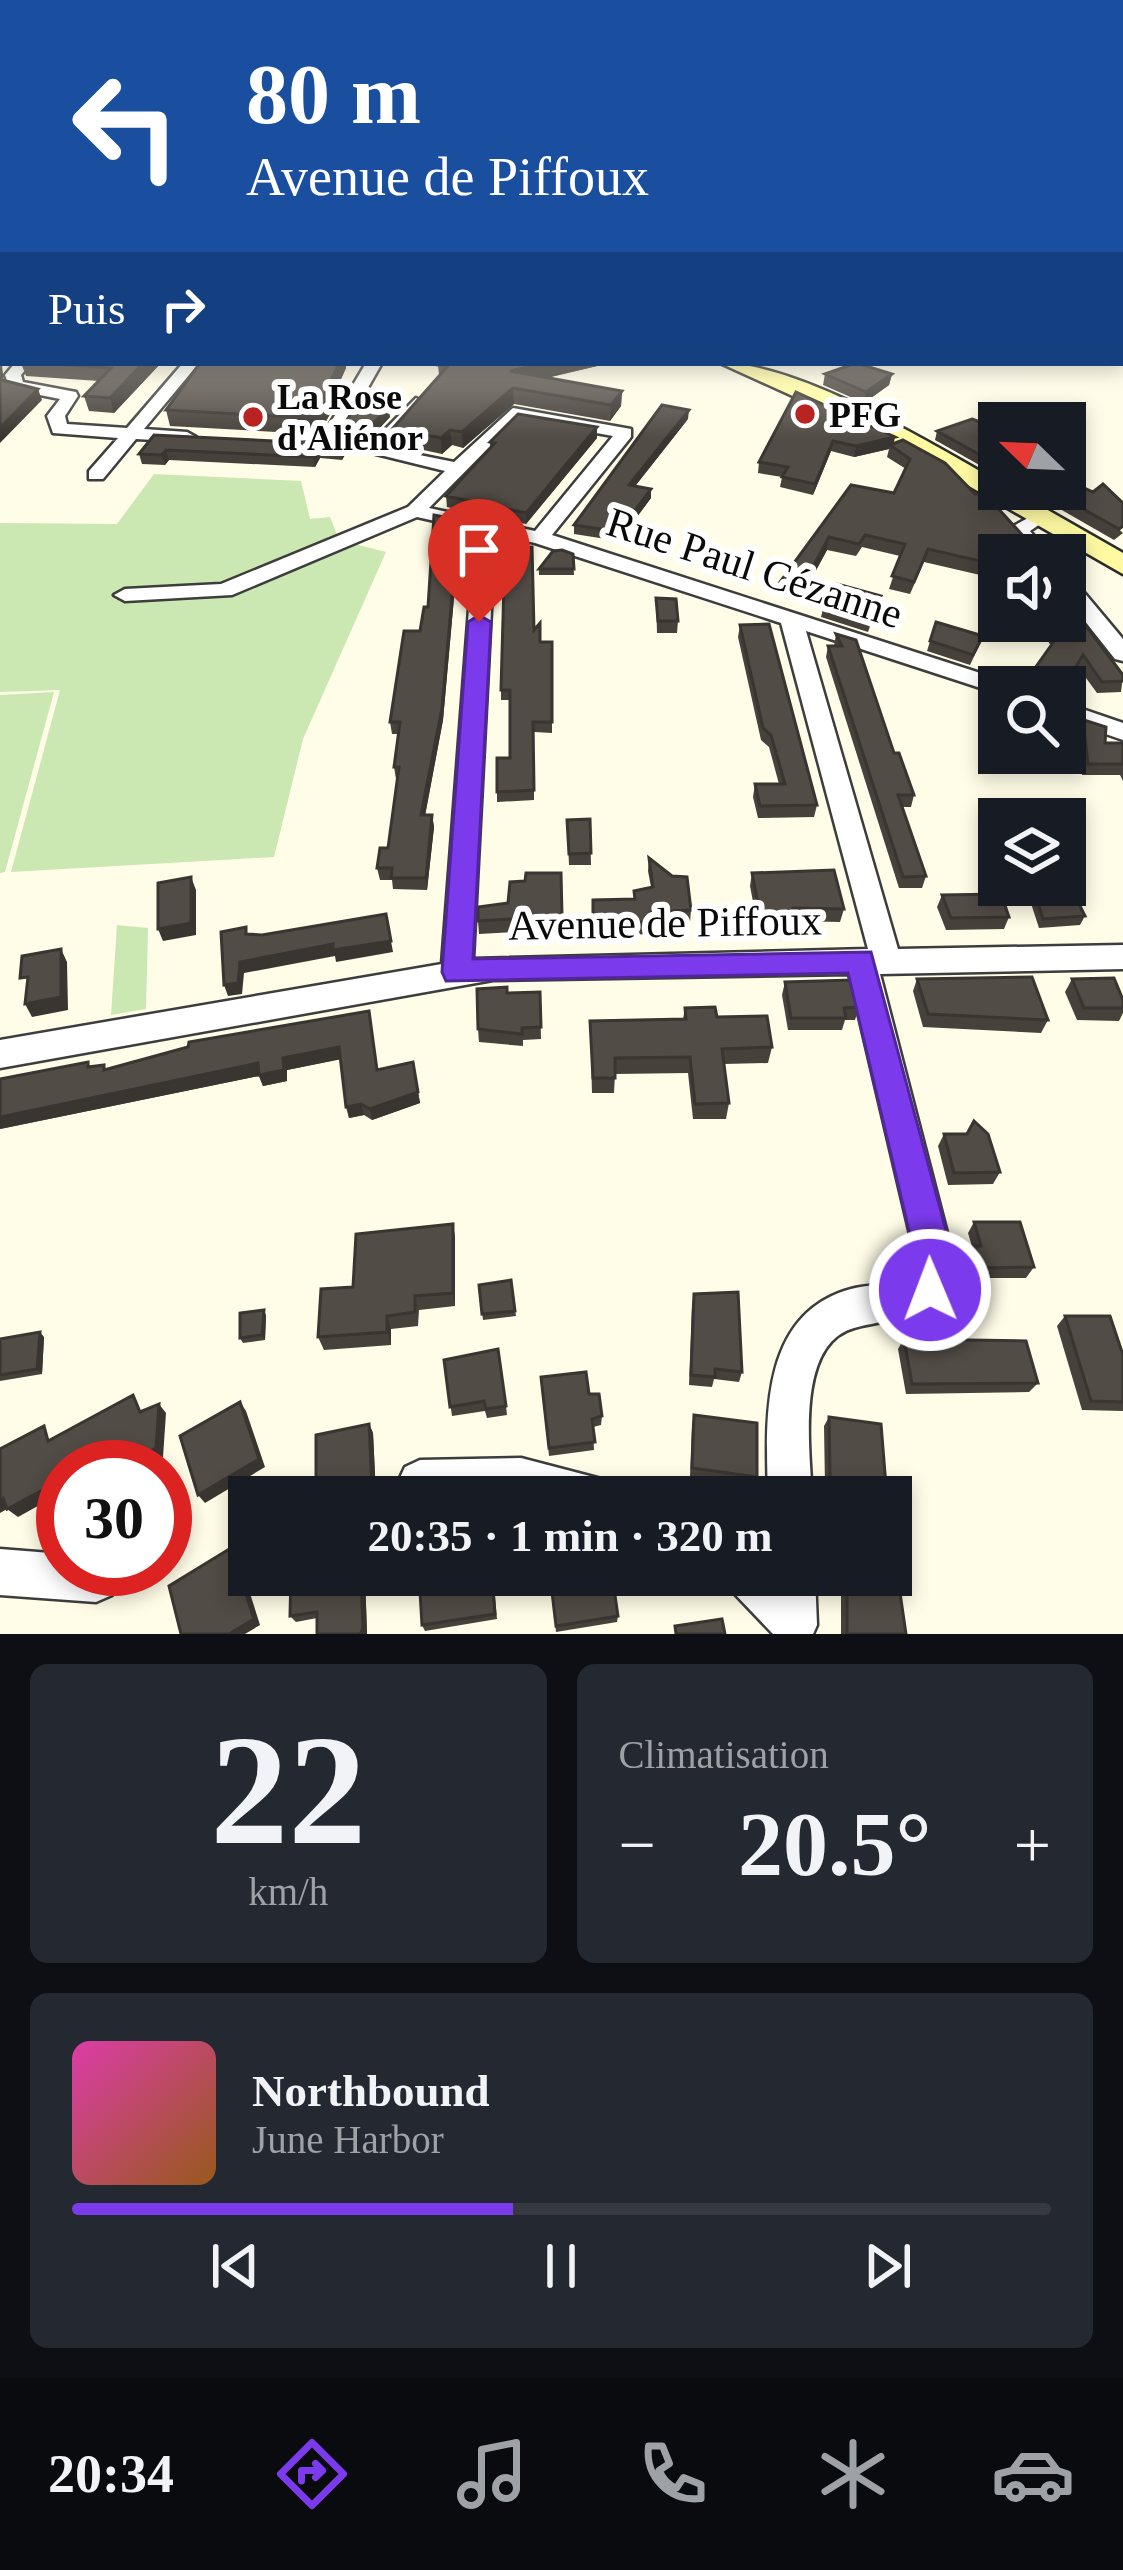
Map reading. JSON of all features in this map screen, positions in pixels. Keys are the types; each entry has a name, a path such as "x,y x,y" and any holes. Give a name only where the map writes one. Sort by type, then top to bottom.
{"street":[{"path":"20,366 13,375 16,386 70,396 56,416 59,429 211,439"},
{"path":"96,476 188,366"},
{"path":"274,442 310,442 335,431 372,366"},
{"path":"727,366 759,376"},
{"path":"737,366 880,426 1123,565"},
{"path":"430,386 374,451 458,468"},
{"path":"125,596 224,590 415,512 513,413 625,434 540,538"},
{"name":"Rue Paul Cézanne","path":"415,512 540,538 978,680"},
{"path":"1022,534 1018,529 1039,518"},
{"path":"457,972 485,527"},
{"path":"1086,608 1123,654"},
{"path":"790,1476 794,1373 808,1341 824,1318 853,1308 906,1305 918,1298 930,1290 935,1260 873,960 792,622"},
{"path":"1086,719 1123,732"},
{"name":"Avenue de Piffoux","path":"0,1054 457,972 1123,957"},
{"path":"0,1572 36,1575"}],"green space":[{"path":"154,474 301,481 310,519 330,517 339,540 386,552 303,739 274,857 11,872 60,690 0,692 0,523 117,524"},
{"path":"54,692 5,872 0,873 0,695"},
{"path":"117,925 148,928 146,1009 111,1015"}],"building":[{"path":"1,366 2,380 38,389 0,428"},
{"path":"83,366 140,366 110,398 84,396 111,368"},
{"path":"198,366 338,366 322,407 291,417 166,410"},
{"path":"442,366 532,366 510,371 622,391 611,405 513,388 462,432 450,430 441,438 393,428 447,367"},
{"path":"866,366 892,374 866,392 825,374"},
{"path":"796,392 895,437 856,446 833,441 815,484 782,477 788,467 759,462"},
{"path":"662,405 689,410 629,485 651,489 619,532 574,525"},
{"path":"356,406 389,407 360,437 348,436 340,449 318,448 313,457 166,450 162,455 139,454 154,435 295,442 341,429"},
{"path":"518,414 597,427 526,513 446,496 495,443 490,442"},
{"path":"978,421 978,454 937,431"},
{"path":"903,440 945,463 978,494 978,510 1000,510 1021,534 978,534 978,561 928,549 914,582 892,576 905,544 865,535 859,544 829,537 802,587 780,582 851,485 894,493 910,459 890,445"},
{"path":"1103,484 1123,503 1119,529 1085,510 1086,489 1093,492"},
{"path":"434,515 459,520 442,708 421,815 432,815 426,878 391,878 392,868 377,868 380,848 388,848 399,767 394,767 400,722 390,722 404,631 420,631 424,607 428,607"},
{"path":"532,547 534,630 540,623 540,642 552,642 552,722 533,722 534,790 497,792 497,758 510,758 510,690 501,690 505,548"},
{"path":"553,551 573,554 574,569 539,569"},
{"path":"837,584 881,596 871,619 824,605"},
{"path":"656,598 676,599 678,621 658,621"},
{"path":"936,622 978,635 980,642 973,655 930,641"},
{"path":"769,624 817,805 760,806 755,784 785,784 771,735 763,728 740,625"},
{"path":"1086,626 1123,681 1102,682 1083,655 1076,666 1037,666 1053,642 1086,642"},
{"path":"836,634 856,640 894,753 899,753 914,795 898,795 926,876 903,877 828,646 842,646"},
{"path":"1086,721 1106,727 1105,743 1123,743 1123,764 1088,764"},
{"path":"590,819 591,853 569,854 567,820"},
{"path":"649,858 672,876 687,877 691,910 651,912 652,922 593,923 593,900 635,899 634,891 653,887"},
{"path":"834,870 844,909 793,908 795,919 761,920 752,873"},
{"path":"526,873 561,873 562,916 478,921 478,907 508,903 510,882 525,881"},
{"path":"191,877 191,923 158,929 158,883"},
{"path":"978,894 978,906 1005,906 1009,917 951,918 942,895"},
{"path":"1039,906 1080,906 1085,916 1043,919"},
{"path":"386,914 391,941 333,950 333,944 240,962 238,983 224,985 221,932 246,927 246,934 262,935"},
{"path":"61,949 61,997 25,1004 28,977 20,978 22,956"},
{"path":"1032,977 1048,1020 928,1014 917,979"},
{"path":"1114,978 1123,1008 1084,1008 1072,979"},
{"path":"853,980 859,1007 844,1008 846,1018 791,1018 785,982"},
{"path":"507,987 507,993 540,992 541,1027 522,1028 522,1034 478,1029 477,989"},
{"path":"715,1007 717,1017 767,1016 772,1047 722,1049 729,1103 695,1104 690,1057 615,1058 615,1078 593,1078 590,1021 686,1019 685,1008"},
{"path":"369,1011 377,1070 413,1062 418,1092 370,1109 361,1104 346,1107 339,1047 283,1058 284,1070 259,1075 258,1063 0,1117 0,1079 88,1062 88,1067 104,1065 104,1070 188,1047 189,1042"},
{"path":"974,1121 988,1134 1000,1172 954,1173 944,1134 967,1134"},
{"path":"974,1222 1020,1222 1034,1267 981,1268"},
{"path":"453,1224 453,1293 415,1296 415,1312 387,1316 387,1332 318,1337 321,1289 353,1287 356,1234"},
{"path":"511,1280 515,1311 482,1314 479,1285"},
{"path":"738,1292 742,1372 715,1369 715,1377 691,1375 694,1294"},
{"path":"264,1310 262,1335 240,1338 240,1313"},
{"path":"1065,1316 1110,1316 1123,1355 1123,1402 1091,1401"},
{"path":"40,1332 37,1369 0,1375 0,1339"},
{"path":"904,1339 1026,1341 1038,1383 912,1384"},
{"path":"498,1349 506,1406 486,1409 484,1401 450,1407 444,1360"},
{"path":"586,1372 589,1394 599,1394 602,1416 592,1419 595,1442 549,1448 541,1377"},
{"path":"133,1395 140,1412 159,1404 157,1440 50,1440"},
{"path":"240,1402 259,1459 198,1495 192,1475 192,1440 180,1436"},
{"path":"694,1415 757,1423 757,1476 692,1468"},
{"path":"829,1417 881,1424 885,1476 830,1476"},
{"path":"369,1424 371,1476 316,1476 316,1435"},
{"path":"44,1426 48,1440 36,1440 36,1494 7,1509 0,1499 0,1449"},
{"path":"228,1550 228,1596 247,1596 254,1619 229,1634 181,1634 172,1596 192,1596 192,1572"},
{"path":"290,1596 362,1596 360,1634 317,1634 317,1612 290,1616"},
{"path":"420,1596 494,1596 495,1614 422,1625"},
{"path":"552,1596 615,1596 618,1616 556,1626"},
{"path":"847,1596 900,1596 906,1634 847,1634"},
{"path":"722,1619 725,1634 676,1634 675,1626"}],"place":[{"name":"PFG","path":"805,414"},
{"name":"La Rose d'Aliénor","path":"253,417"}],"route":[{"path":"479,622 457,972 860,960 935,1260 930,1290"}]}
